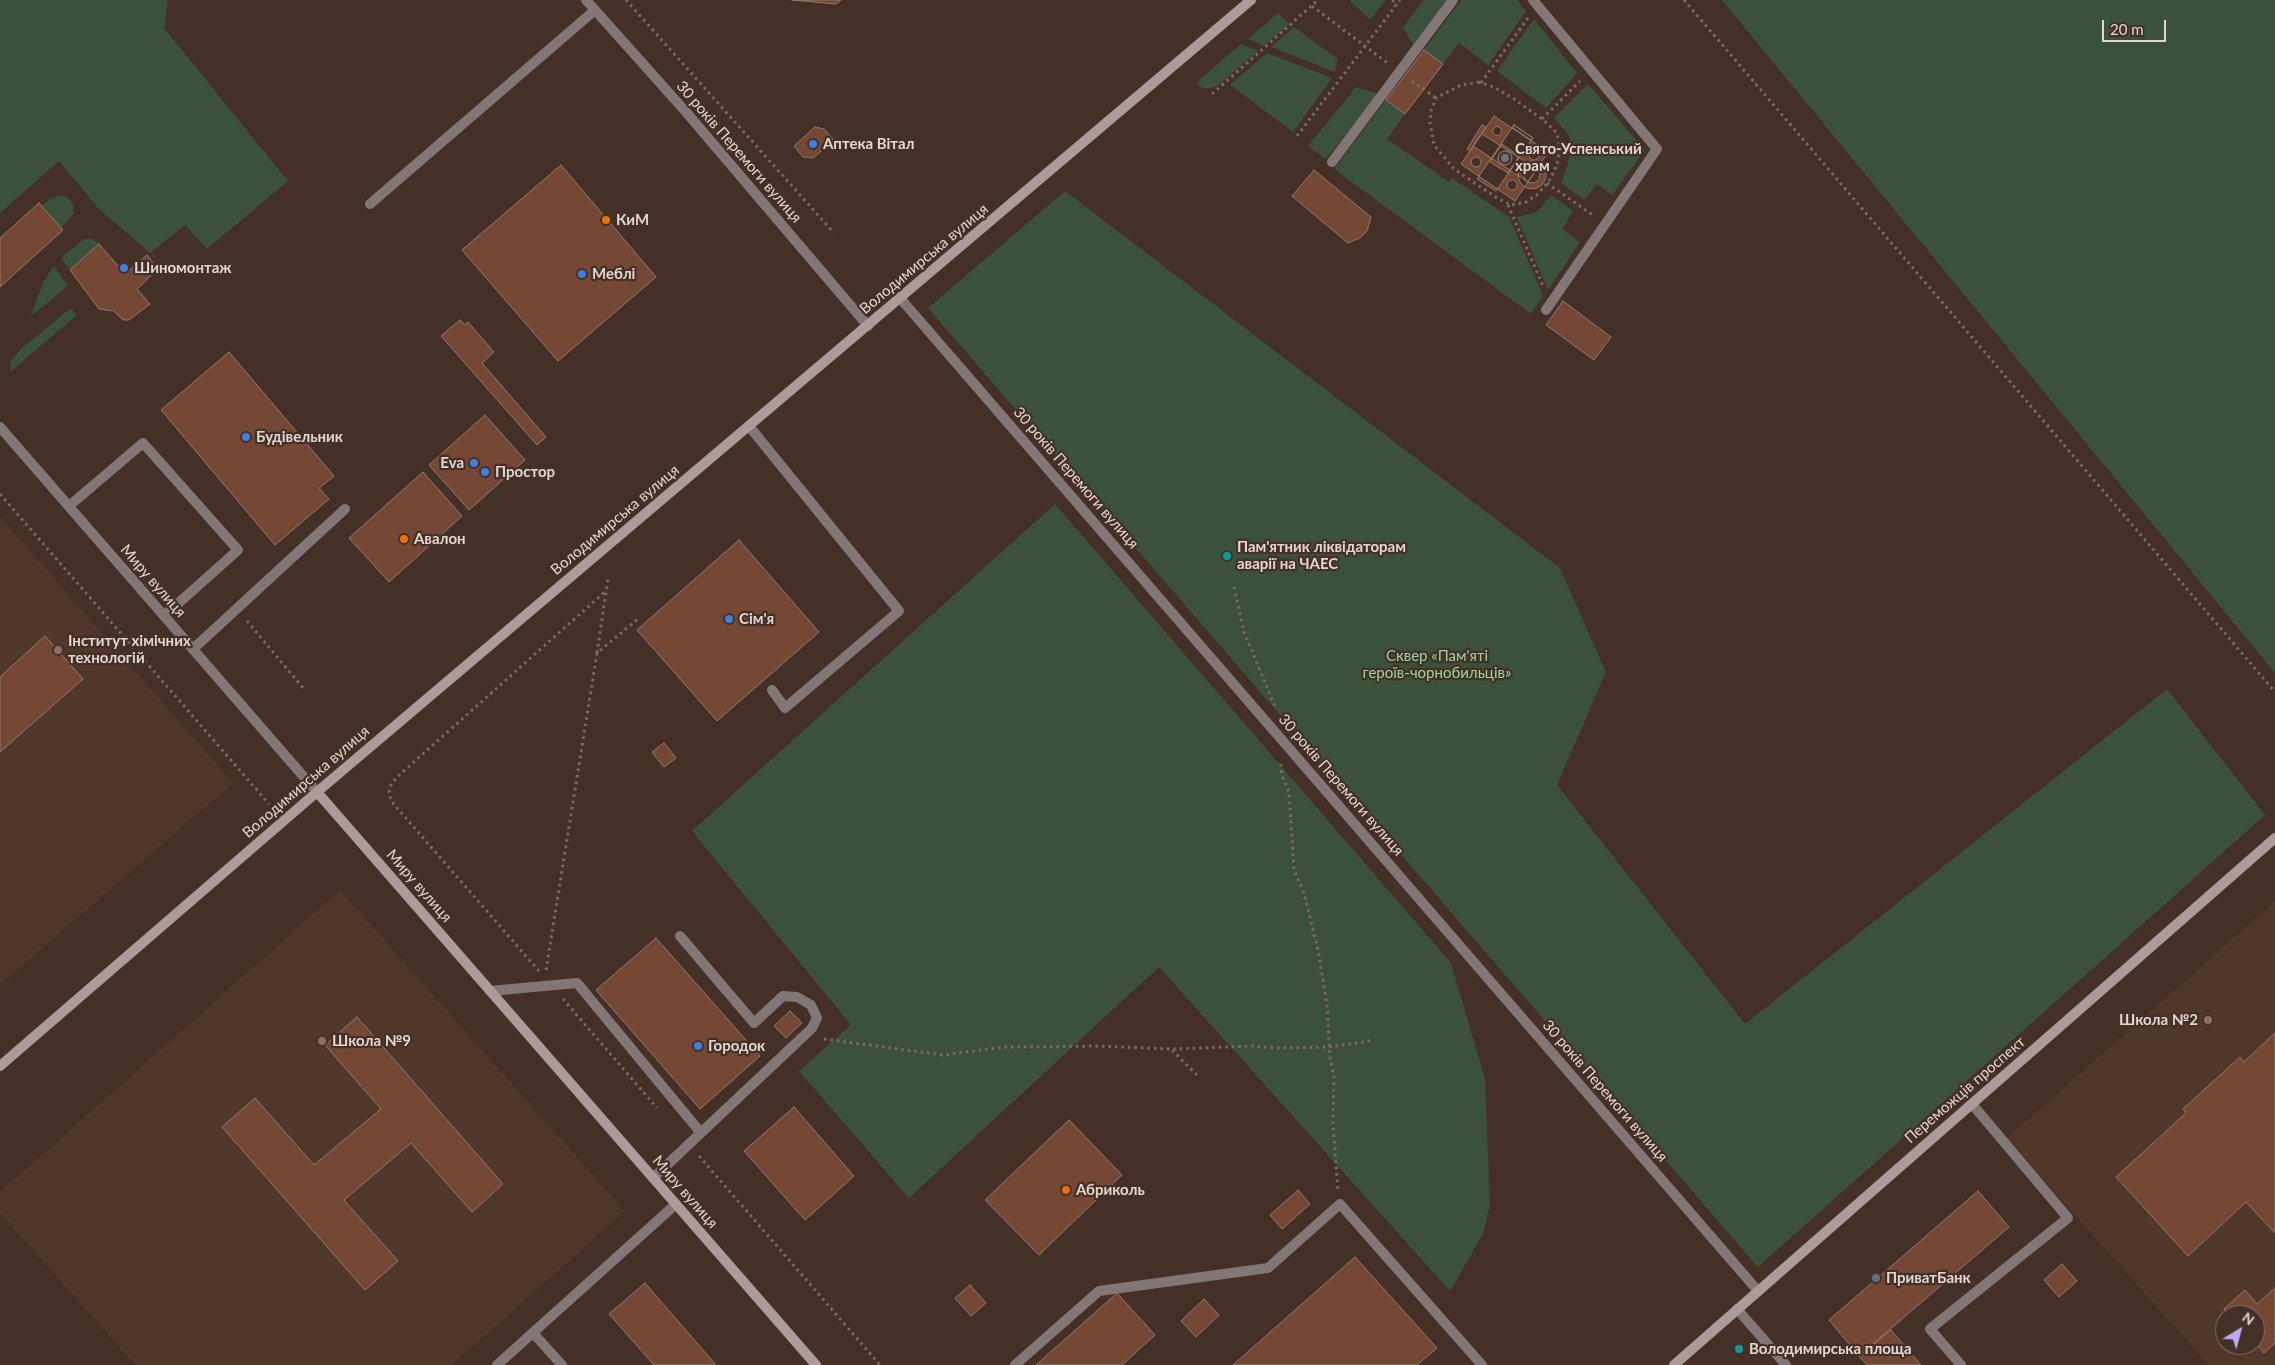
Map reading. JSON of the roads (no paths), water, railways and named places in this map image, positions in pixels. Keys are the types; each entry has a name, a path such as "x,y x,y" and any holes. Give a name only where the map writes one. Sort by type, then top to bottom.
{"street":[{"name":"30 років Перемоги вулиця","path":"586,0 686,112 868,326"},
{"name":"Володимирська вулиця","path":"0,1066 317,792 1252,0"},
{"path":"1332,162 1454,0"},
{"path":"1535,2 1657,149 1548,306"},
{"path":"370,204 595,10"},
{"name":"30 років Перемоги вулиця","path":"900,298 1758,1291"},
{"path":"749,426 899,611 785,708 772,690"},
{"name":"Миру вулиця","path":"0,427 816,1365"},
{"path":"69,506 143,443 238,550 164,616"},
{"path":"193,649 345,509"},
{"name":"Переможців проспект","path":"1674,1365 2275,838"},
{"path":"653,1178 803,1036 817,1018 811,1004 797,996 783,996 754,1023 680,936"},
{"path":"490,991 578,984 701,1133"},
{"path":"1962,1365 1930,1329 2068,1218 1972,1104"},
{"path":"497,1365 676,1204"},
{"path":"1015,1365 1099,1291 1268,1268 1340,1204 1482,1365"},
{"path":"1738,1309 1786,1365"},
{"path":"534,1333 562,1365"}],"place":[{"name":"Аптека Вітал","path":"813,144"},
{"name":"Свято-Успенський храм","path":"1505,158"},
{"name":"КиМ","path":"606,220"},
{"name":"Шиномонтаж","path":"124,268"},
{"name":"Меблі","path":"582,274"},
{"name":"Будівельник","path":"246,437"},
{"name":"Eva","path":"474,463"},
{"name":"Простор","path":"485,472"},
{"name":"Авалон","path":"404,539"},
{"name":"Пам'ятник ліквідаторам аварії на ЧАЕС","path":"1227,556"},
{"name":"Сім'я","path":"729,619"},
{"name":"Інститут хімічних технологій","path":"58,650"},
{"name":"Школа №2","path":"2208,1020"},
{"name":"Школа №9","path":"322,1041"},
{"name":"Городок","path":"698,1046"},
{"name":"Абриколь","path":"1066,1190"},
{"name":"ПриватБанк","path":"1876,1278"},
{"name":"Володимирська площа","path":"1739,1349"}],"park label":[{"name":"Сквер «Пам'яті героїв-чорнобильців»","path":"1437,664"}]}
